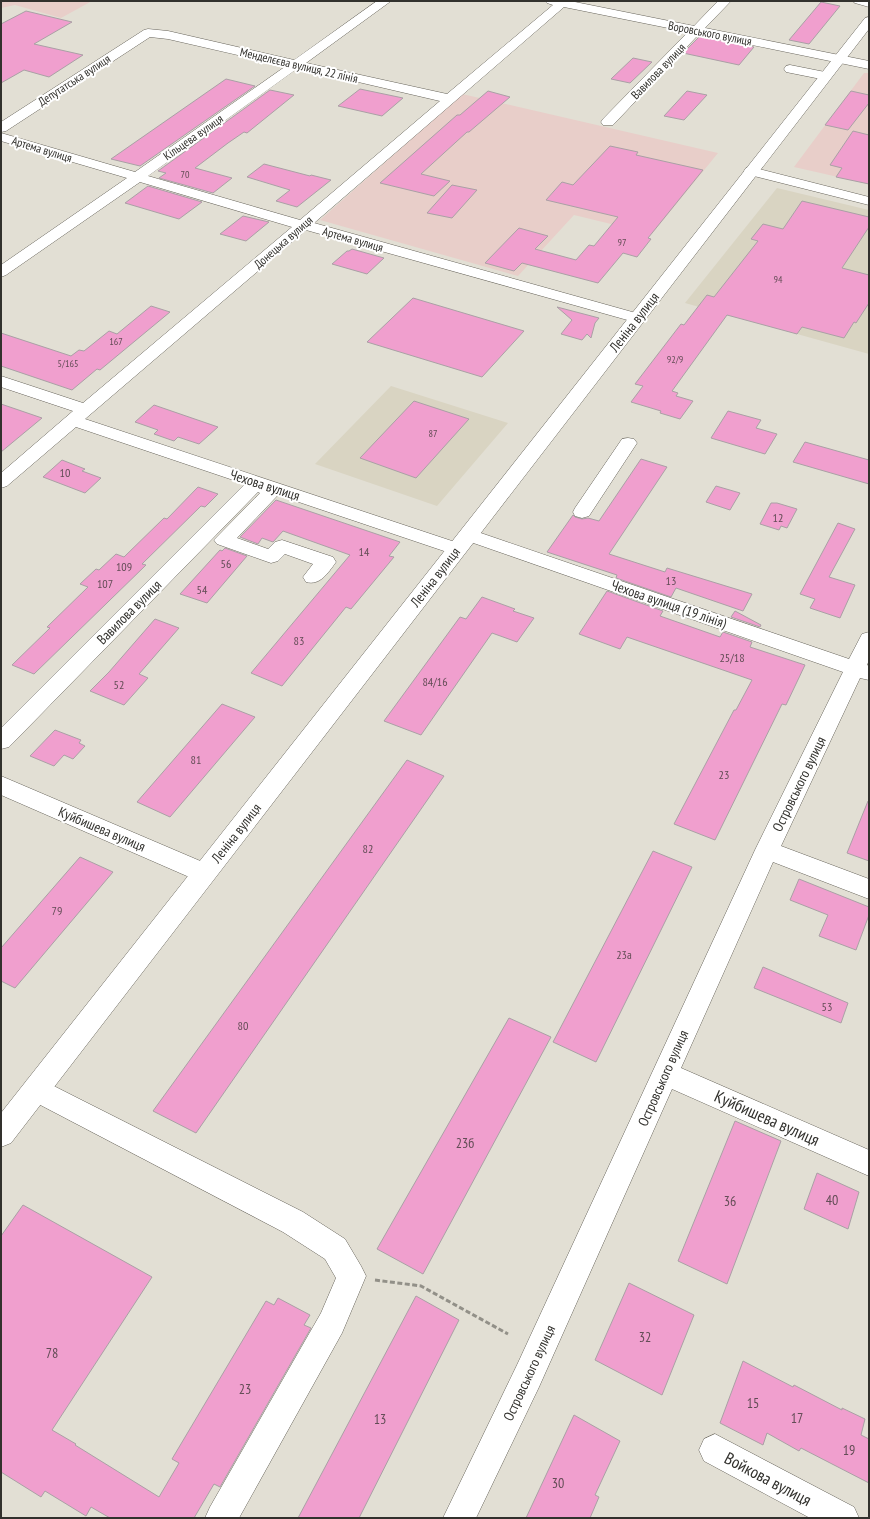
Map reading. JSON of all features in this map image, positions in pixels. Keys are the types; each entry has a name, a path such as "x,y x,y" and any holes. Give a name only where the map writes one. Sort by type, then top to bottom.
{"street":[{"name":"Кільцева вулиця","path":"1,272 33,251 385,1"},
{"name":"Вавилова вулиця","path":"608,122 725,1"},
{"path":"859,1 869,3"},
{"name":"Воровського вулиця","path":"558,2 869,65"},
{"name":"Донецька вулиця","path":"1,482 303,226 450,99 558,2"},
{"name":"Леніна вулиця","path":"1,1134 869,21"},
{"name":"Менделєєва вулиця, 22 лінія","path":"148,33 168,35 450,99"},
{"name":"Депутатська вулиця","path":"1,128 148,33"},
{"path":"790,69 826,76"},
{"name":"Артема вулиця","path":"1,137 303,226 454,274 637,318"},
{"path":"751,172 869,201"},
{"name":"Чехова вулиця","path":"1,381 80,415 257,483 463,542"},
{"path":"582,512 628,443"},
{"name":"Вавилова вулиця","path":"1,741 257,483"},
{"path":"257,483 271,492 224,540 271,557 282,546 326,562 313,577"},
{"name":"Чехова вулиця (19 лiнiя)","path":"463,542 862,671"},
{"name":"Островського вулиця","path":"459,1518 528,1376 767,850 862,671 869,639"},
{"name":"Куйбишева вулиця","path":"1,785 204,873"},
{"path":"767,850 869,889"},
{"name":"Куйбишева вулиця","path":"665,1074 869,1163"},
{"path":"36,1089 293,1222 335,1249 351,1276 332,1323 221,1518"},
{"name":"Войкова вулиця","path":"715,1450 843,1518"}],"path":[{"path":"351,1276 421,1286 508,1334"}],"shaded area":[{"path":"1,1 92,1 61,18 15,5 1,8"},
{"path":"864,73 869,73 869,184 794,167"},
{"path":"462,94 718,153 652,234 574,215 518,276 320,220"},
{"path":"777,188 869,210 869,354 685,303"},
{"path":"391,386 508,423 437,506 315,464"}],"building":[{"path":"821,2 840,6 809,44 789,40"},
{"path":"26,11 72,22 34,44 83,55 49,77 24,70 1,83 1,24"},
{"path":"700,36 754,47 739,65 683,53"},
{"path":"633,58 652,62 630,83 611,79"},
{"path":"226,79 255,86 140,166 111,159"},
{"path":"360,89 403,98 382,116 338,106"},
{"path":"270,90 294,95 247,133 244,132 195,168 232,178 213,193 159,178 166,173 158,171"},
{"path":"488,91 510,97 469,132 467,132 421,174 450,181 434,196 380,183 457,115 460,115"},
{"path":"687,91 707,95 684,120 664,116"},
{"path":"851,91 869,95 869,103 848,130 825,125"},
{"path":"853,131 869,135 869,184 836,177 842,168 830,165"},
{"path":"610,146 638,152 636,155 703,170 648,238 651,239 637,257 623,253 598,283 522,263 514,271 485,263 519,228 548,236 535,249 576,260 589,245 594,246 618,217 546,200 562,182 573,185"},
{"path":"264,164 331,180 297,207 276,201 290,190 247,177"},
{"path":"452,185 477,190 452,218 427,213"},
{"path":"148,186 202,202 179,219 125,203"},
{"path":"802,201 869,217 869,227 842,268 869,275 869,303 844,338 802,327 797,334 727,315 672,391 678,393 676,396 693,401 680,419 660,413 661,411 631,402 643,386 635,384 681,324 684,325 707,295 714,297 758,241 751,239 763,224 783,229"},
{"path":"243,216 269,222 246,241 220,234"},
{"path":"352,249 384,258 367,274 332,264 347,251"},
{"path":"413,298 524,331 482,377 367,342"},
{"path":"151,306 170,312 100,370 97,369 72,390 1,366 1,333 71,356 79,350 84,351 109,331 117,334"},
{"path":"557,307 599,318 595,323 591,338 587,334 582,340 561,334 572,320"},
{"path":"414,401 469,419 416,478 360,458"},
{"path":"1,404 42,418 1,452"},
{"path":"154,405 218,427 199,444 178,437 174,441 154,434 158,430 135,422"},
{"path":"728,411 761,420 756,428 777,434 765,454 711,438"},
{"path":"805,442 869,460 869,484 793,462"},
{"path":"641,459 667,467 609,554 665,572 667,568 752,594 743,611 676,588 671,597 616,578 617,575 547,552 573,515 582,519 588,518 599,521"},
{"path":"62,460 85,469 82,471 101,478 85,493 43,477"},
{"path":"716,486 740,493 730,510 706,502"},
{"path":"198,487 218,494 205,507 201,506 142,564 146,565 34,674 12,665 50,628 47,627 88,587 80,584 96,569 99,570 116,554 124,557 164,518 167,519"},
{"path":"276,500 400,542 389,556 394,557 351,609 346,607 282,686 251,673 350,555 283,531 273,542 262,538 258,544 240,537"},
{"path":"771,503 777,503 797,509 787,528 781,526 779,530 760,524"},
{"path":"838,523 855,529 829,577 855,585 840,618 810,608 815,599 800,594"},
{"path":"225,548 247,556 207,603 180,594 220,550 222,551"},
{"path":"607,591 663,611 660,616 720,637 723,632 752,642 750,647 805,665 786,705 782,704 715,840 674,824 734,710 736,710 752,680 627,637 620,649 579,634"},
{"path":"482,597 515,609 513,611 534,618 517,642 492,633 421,735 384,721 460,617 466,619"},
{"path":"735,611 761,625 760,627 731,617"},
{"path":"155,619 179,628 139,674 148,678 124,705 90,691 109,672"},
{"path":"222,704 255,717 170,817 137,802"},
{"path":"55,730 81,740 79,743 85,746 73,759 64,755 54,766 30,756"},
{"path":"407,760 444,776 196,1133 153,1111"},
{"path":"869,801 869,861 847,853"},
{"path":"653,851 692,867 596,1062 553,1042"},
{"path":"80,857 113,872 15,988 1,981 1,948"},
{"path":"799,879 869,907 869,915 856,950 819,936 828,915 790,900"},
{"path":"763,967 848,1003 841,1023 754,988"},
{"path":"509,1018 551,1037 423,1274 377,1249"},
{"path":"735,1121 781,1141 727,1284 678,1261"},
{"path":"817,1173 859,1192 848,1229 804,1209"},
{"path":"23,1205 152,1277 52,1430 159,1497 179,1463 172,1459 266,1301 274,1305 278,1298 310,1315 304,1325 311,1328 220,1487 214,1484 194,1518 110,1518 91,1507 86,1516 45,1491 41,1497 1,1472 1,1236"},
{"path":"629,1283 694,1315 662,1395 595,1360"},
{"path":"416,1296 459,1320 359,1518 298,1518"},
{"path":"743,1361 793,1387 794,1385 842,1410 842,1408 865,1419 861,1435 869,1439 869,1483 801,1448 799,1451 767,1433 763,1445 720,1423"},
{"path":"574,1415 620,1441 595,1495 599,1497 590,1518 526,1518"}]}
